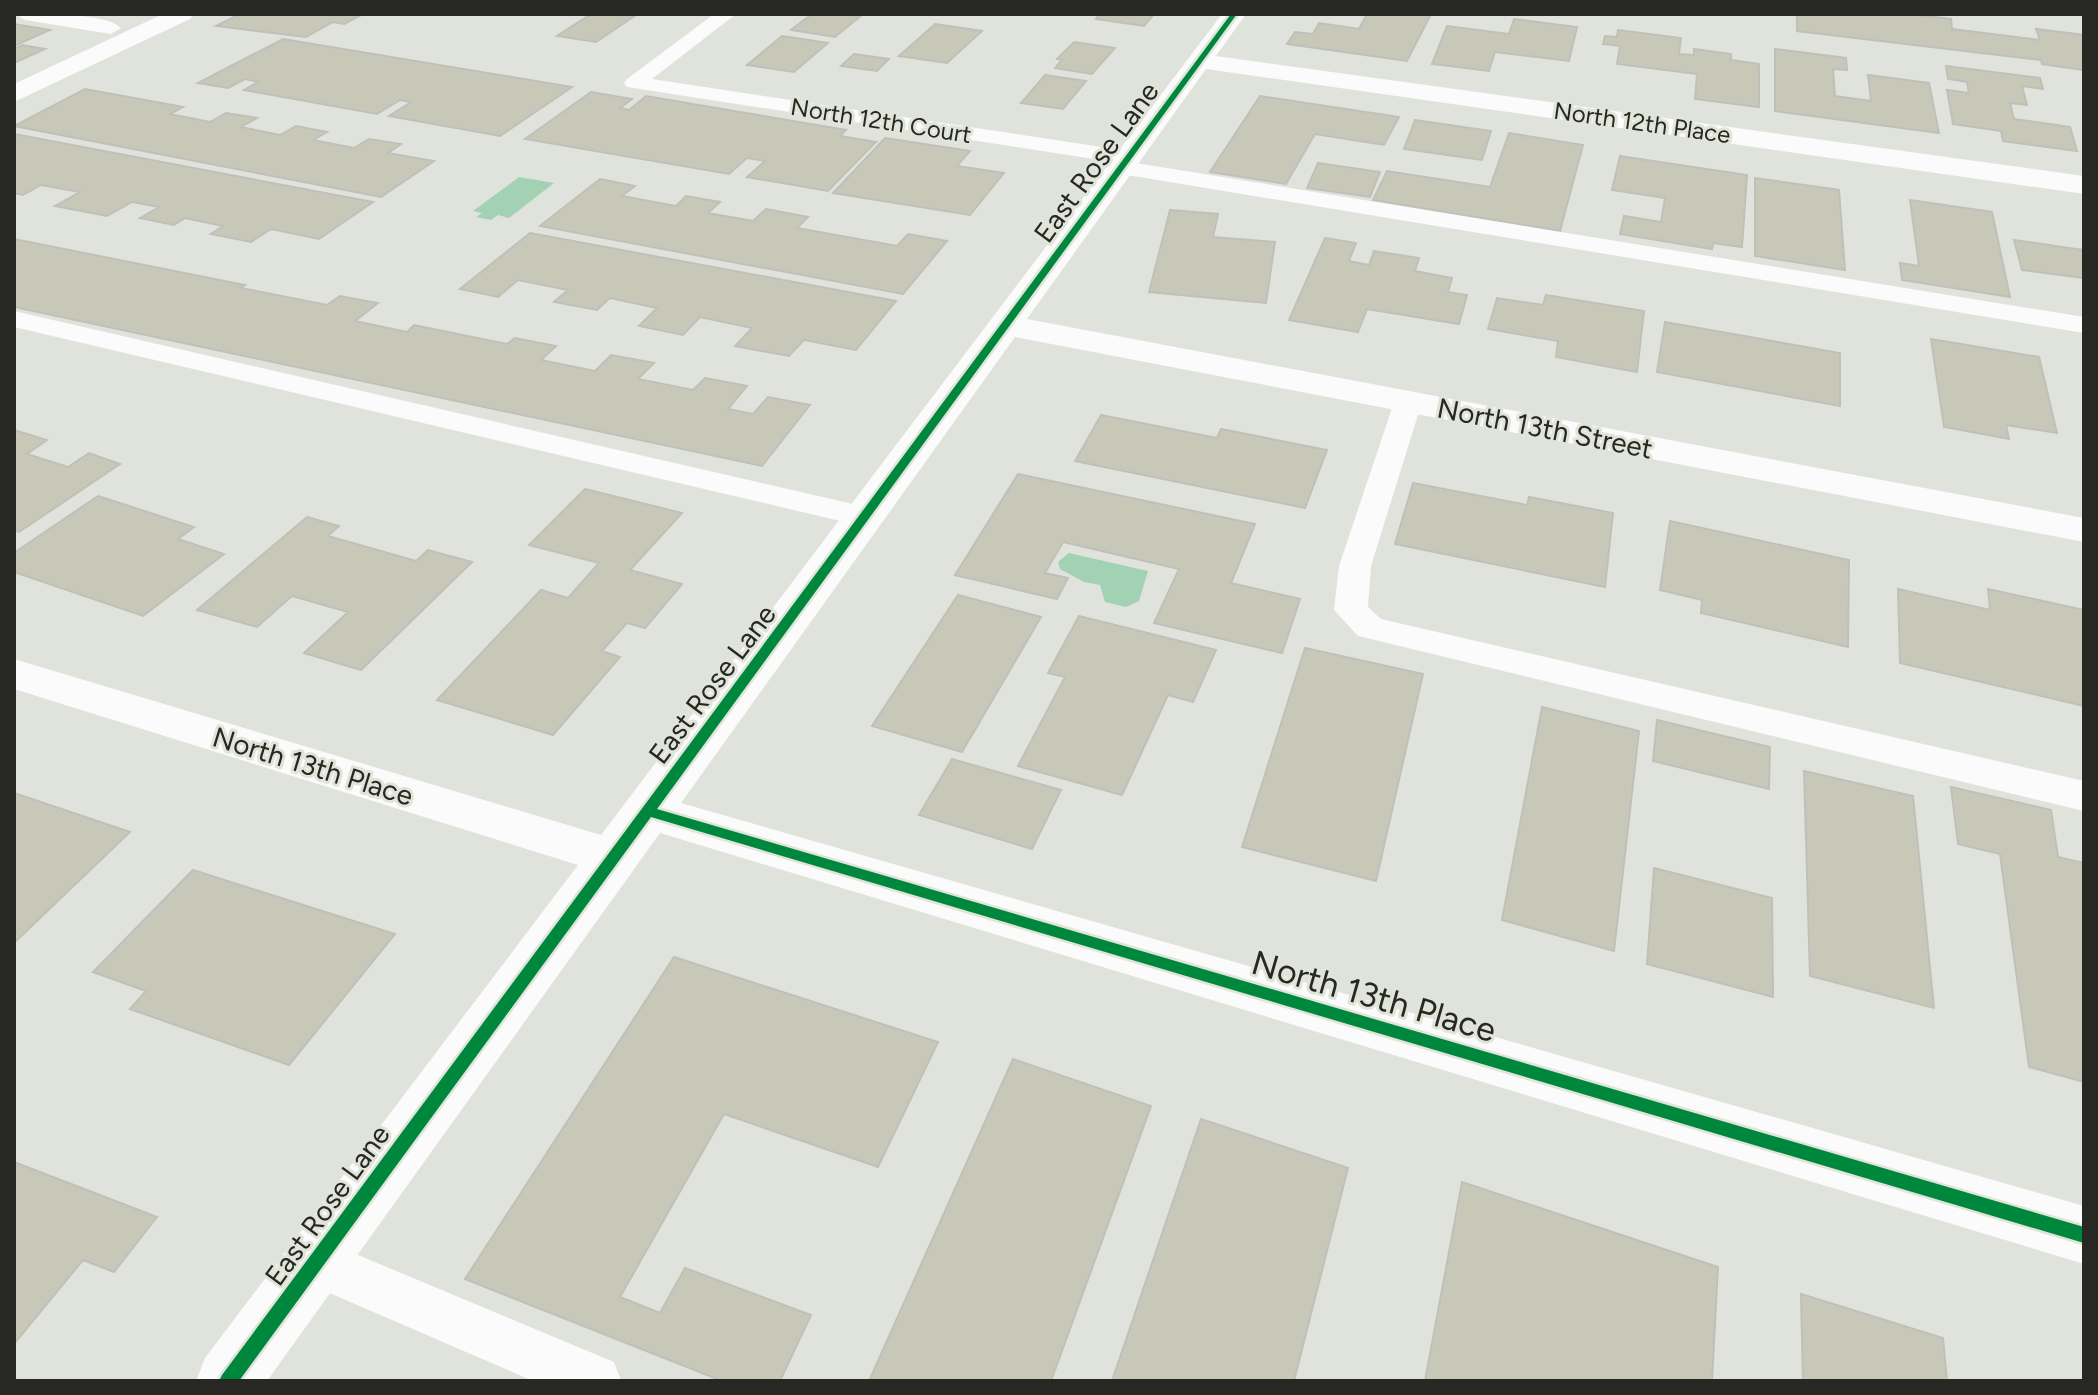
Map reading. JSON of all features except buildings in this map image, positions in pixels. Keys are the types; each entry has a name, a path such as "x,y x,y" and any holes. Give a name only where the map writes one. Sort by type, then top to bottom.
{"street":[{"path":"14,94 182,14"},
{"name":"East Rose Lane","path":"228,1381 1234,14"},
{"name":"North 12th Place","path":"1199,61 2084,185"},
{"name":"North 13th Street","path":"1006,325 2084,530"},
{"name":"North 13th Place","path":"14,674 612,857"},
{"name":"North 13th Place","path":"647,811 2084,1235"}],"lane":[{"path":"25,14 111,28"},
{"name":"North 12th Court","path":"726,14 634,83 2084,325"},
{"path":"14,319 866,517"},
{"path":"1408,402 1355,566 1351,610 1370,628 2084,796"},
{"path":"315,1262 595,1381"}],"shaded area":[{"path":"519,177 554,183 509,218 498,215 491,220 476,217 482,213 473,211"},
{"path":"1069,553 1148,571 1139,601 1126,607 1105,602 1100,585 1084,582 1060,569 1058,562"}],"cycle path":[{"path":"228,1381 1234,14"},
{"path":"647,811 2084,1235"}]}
